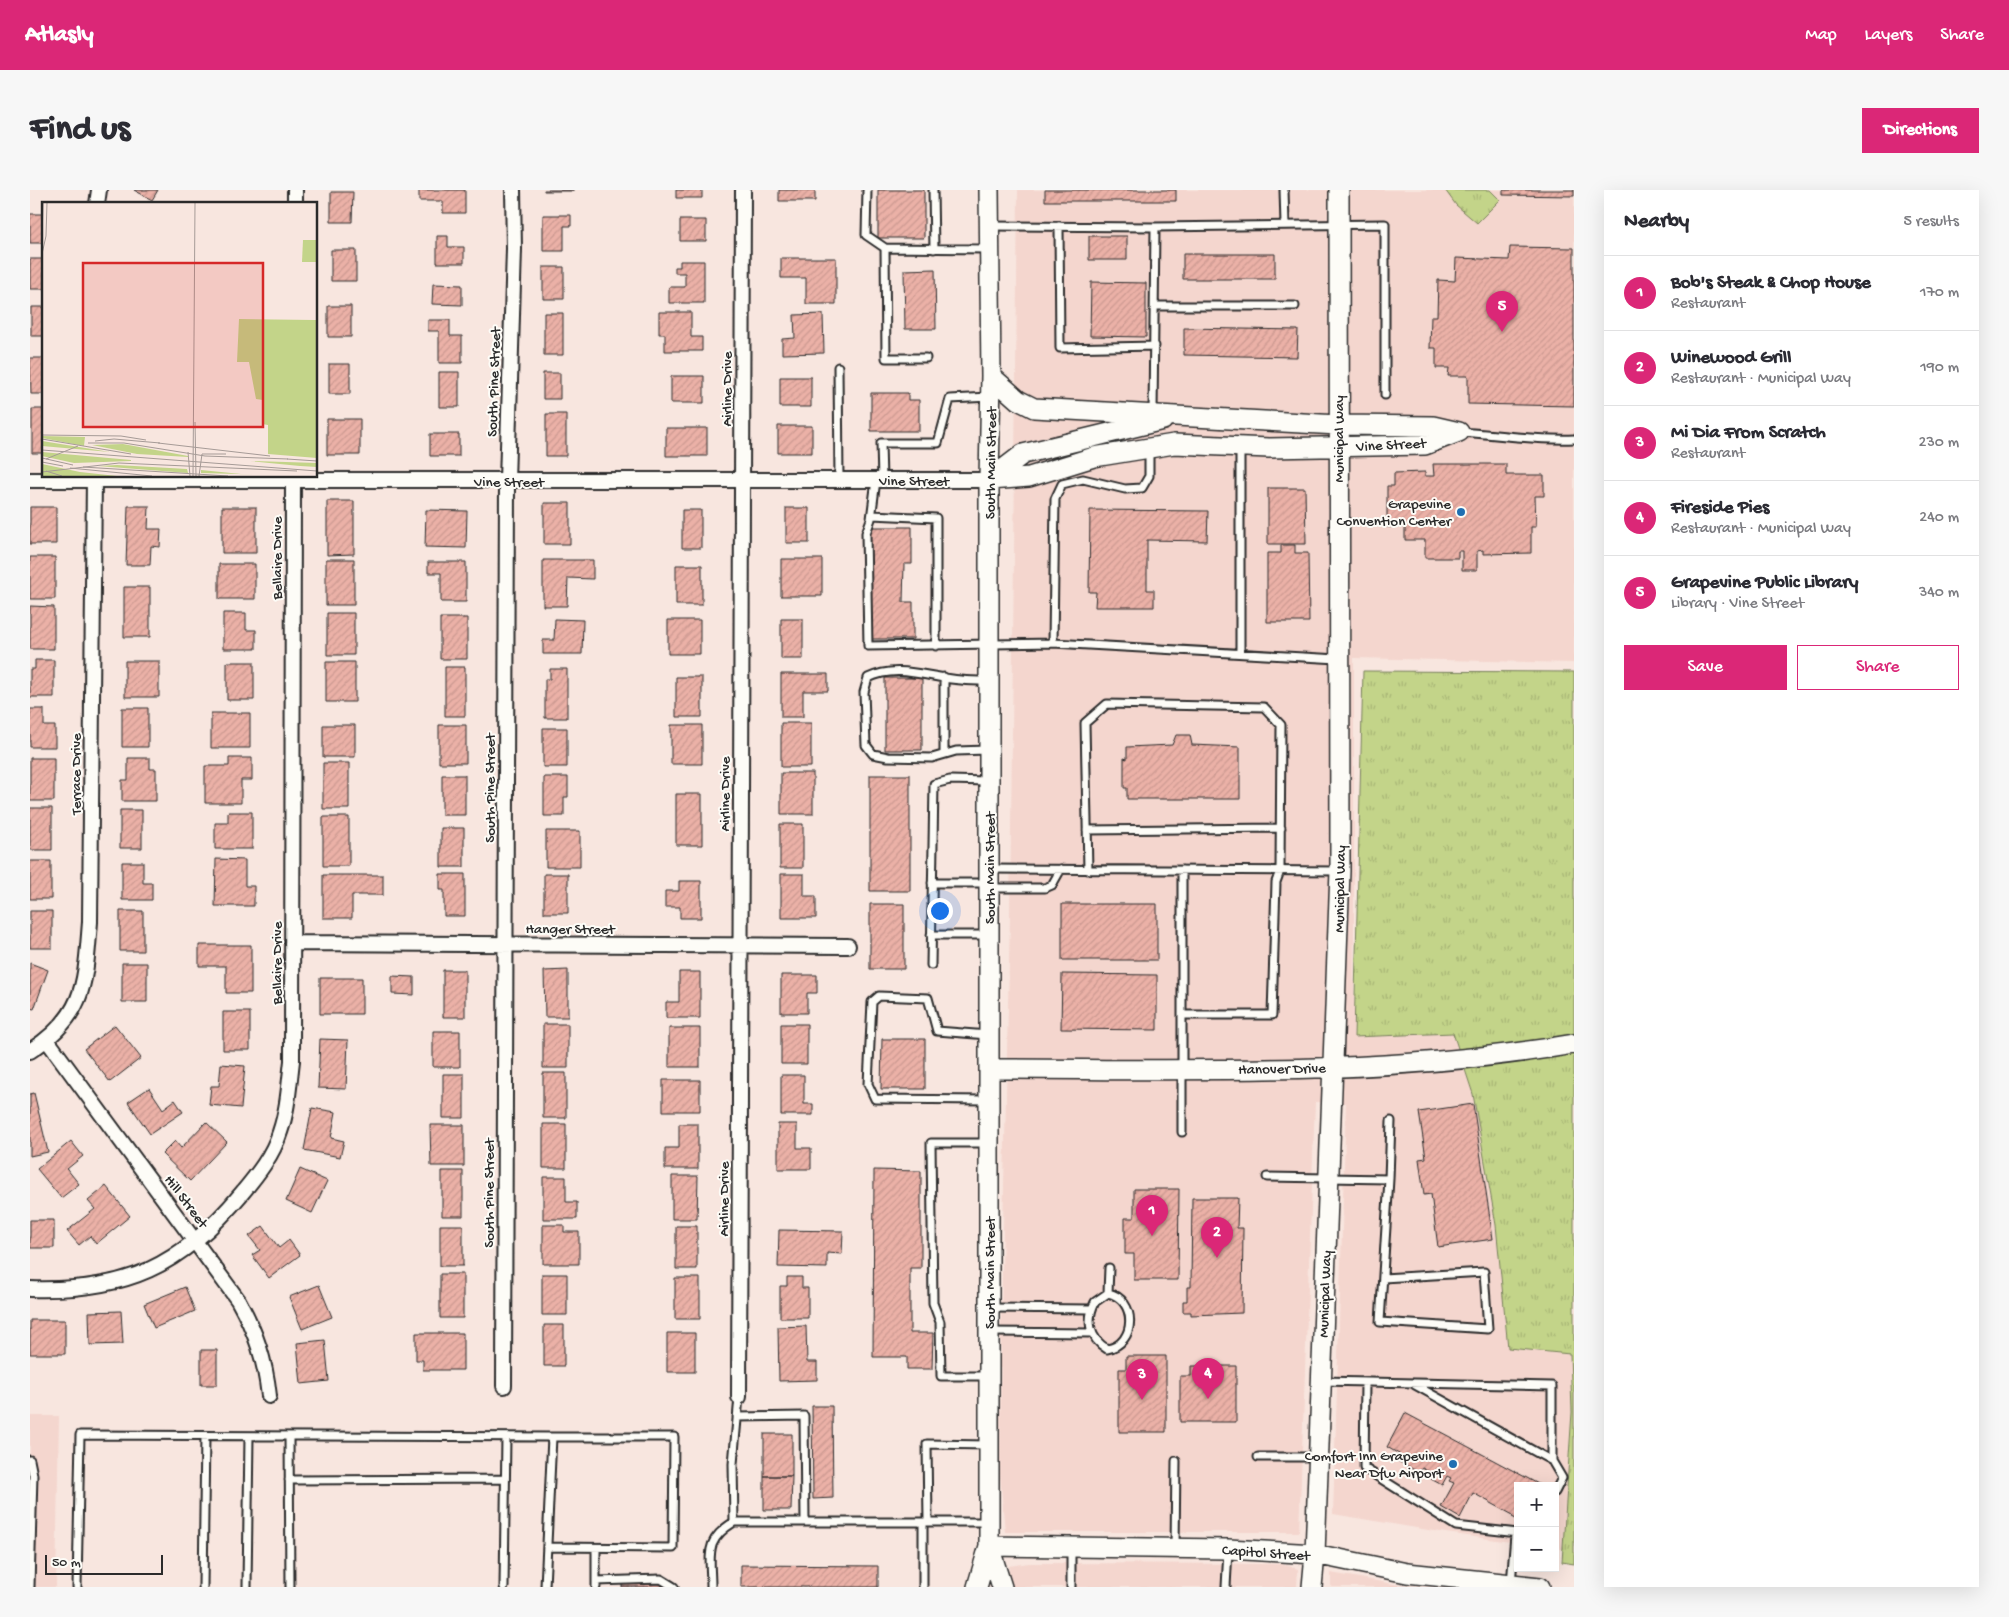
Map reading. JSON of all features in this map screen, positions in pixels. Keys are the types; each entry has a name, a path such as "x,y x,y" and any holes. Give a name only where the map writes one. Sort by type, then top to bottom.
{"street":[{"name":"South Pine Street","path":"504,1386 507,481 514,248 512,190"},
{"name":"Airline Drive","path":"739,1397 743,190"},
{"name":"South Main Street","path":"977,1587 989,1546 989,480 991,376 989,190"},
{"name":"Municipal Way","path":"1312,1587 1319,1457 1340,871 1338,190"},
{"name":"Vine Street","path":"991,376 1018,400 1034,408 1338,425 1433,426 1459,432"},
{"name":"Vine Street","path":"989,480 1023,454 1184,415"},
{"name":"Vine Street","path":"30,480 292,478 507,481 989,480 1029,477 1094,457 1149,446 1174,444 1338,447 1425,445 1459,432"},
{"name":"Bellaire Drive","path":"30,1289 83,1289 136,1277 159,1266 196,1240 222,1216 255,1178 280,1134 287,1104 292,1061 292,478"},
{"name":"Terrace Drive","path":"30,1051 47,1040 70,1016 80,994 86,965 90,922 94,479"},
{"name":"Hanger Street","path":"292,943 848,946"},
{"name":"Hill Street","path":"47,1040 196,1240 252,1323 264,1356 269,1396"},
{"name":"Hanover Drive","path":"989,1069 1333,1068 1410,1063 1574,1044"},
{"name":"South Main Street","path":"989,1546 1002,1587"},
{"name":"Capitol Street","path":"989,1546 1228,1549 1315,1554 1406,1576 1540,1587"}],"lane":[{"path":"867,190 866,235 885,248 989,249"},
{"path":"933,190 934,248"},
{"path":"1284,190 1285,225"},
{"path":"989,226 1155,227 1385,224 1385,395"},
{"path":"1059,226 1060,348 1155,346"},
{"path":"1153,414 1155,227"},
{"path":"885,248 886,358 926,358"},
{"path":"1155,306 1295,306"},
{"path":"838,368 839,480"},
{"path":"991,397 950,399 938,443 881,443 879,480 872,515 866,533 868,646 936,646 989,642 1053,643 1339,659"},
{"path":"1459,432 1497,434 1534,439 1574,439"},
{"path":"1053,643 1055,499 1062,484 1083,478 1125,489 1142,488 1149,476 1149,446"},
{"path":"1240,446 1240,652"},
{"path":"872,515 936,518 936,646"},
{"path":"989,681 960,680 910,671 881,672 868,678 864,692 866,744 873,754 888,757 932,758 963,750 989,750"},
{"path":"944,677 944,754"},
{"path":"1088,870 1085,723 1107,704 1264,707 1281,725 1280,871 1276,882 1272,1015 1182,1015"},
{"path":"931,965 931,817 934,784 950,780 989,781"},
{"path":"1087,830 1280,828"},
{"path":"932,883 989,880 1061,869 1340,871"},
{"path":"989,880 1045,888 1052,885 1061,869"},
{"path":"1182,870 1182,1132"},
{"path":"931,935 989,935"},
{"path":"989,1035 937,1031 928,998 878,996 872,1002 868,1084 875,1099 989,1100"},
{"path":"1383,1278 1484,1272 1488,1329 1380,1322 1391,1121"},
{"path":"989,1143 931,1143 931,1153 933,1303 940,1322 942,1376 989,1376"},
{"path":"1267,1177 1389,1179"},
{"path":"1108,1293 1109,1268"},
{"path":"1108,1293 1119,1297 1127,1305 1130,1322 1126,1338 1118,1346 1108,1349 1097,1341 1092,1333 1090,1321 1092,1309 1098,1298 1108,1293"},
{"path":"989,1308 1092,1309"},
{"path":"989,1332 1092,1333"},
{"path":"1321,1381 1552,1386 1552,1460 1562,1478 1559,1484"},
{"path":"1365,1383 1364,1468 1456,1526 1514,1534"},
{"path":"1412,1383 1552,1460"},
{"path":"734,1522 733,1464 739,1397"},
{"path":"737,1417 804,1416 805,1522"},
{"path":"78,1587 80,1435 674,1437 673,1548 547,1547"},
{"path":"204,1587 205,1436"},
{"path":"247,1587 249,1436"},
{"path":"289,1436 290,1587"},
{"path":"504,1587 506,1437"},
{"path":"545,1587 552,1437"},
{"path":"923,1587 927,1444 989,1445"},
{"path":"1258,1457 1319,1457"},
{"path":"30,1460 32,1475 30,1587"},
{"path":"1175,1548 1176,1460"},
{"path":"289,1480 505,1479"},
{"path":"711,1587 711,1547 713,1539 721,1530 734,1522 989,1522"},
{"path":"596,1548 596,1584 661,1579 674,1587"},
{"path":"1070,1548 1070,1587"},
{"path":"1226,1587 1228,1549"},
{"path":"1511,1584 1514,1554"}],"shaded area":[{"path":"1018,190 1574,190 1574,663 1354,658 1354,1037 1453,1033 1473,1094 1496,1225 1508,1348 1570,1354 1572,1412 1563,1549 1559,1548 1559,1482 1514,1482 1514,1542 1333,1514 1346,1103 1315,1102 1299,1532 1005,1532 1000,1475 1001,1318 1010,918"},
{"path":"30,1416 59,1416 56,1587 30,1587"},
{"path":"1029,1563 1283,1564 1298,1569 1297,1587 1009,1587 1009,1566"},
{"path":"1331,1573 1411,1587 1331,1587"}],"green space":[{"path":"1445,190 1490,190 1500,200 1477,223 1456,205"},
{"path":"1363,671 1574,672 1574,1564 1562,1562 1572,1412 1570,1354 1508,1348 1496,1225 1473,1094 1453,1033 1354,1037"}],"building":[{"path":"134,190 158,190 152,200"},
{"path":"419,190 465,190 465,213 443,213 443,201 419,201"},
{"path":"573,190 573,191 544,191"},
{"path":"676,190 702,190 702,198 676,198"},
{"path":"779,190 815,190 815,201 779,201"},
{"path":"878,190 924,190 924,238 878,238"},
{"path":"1045,190 1176,190 1176,201 1045,201"},
{"path":"1503,190 1574,190 1574,196 1503,195"},
{"path":"331,192 353,192 352,222 331,222"},
{"path":"30,214 42,214 42,243 30,243"},
{"path":"543,215 571,215 571,226 564,226 564,251 543,251"},
{"path":"680,220 706,220 706,241 680,241"},
{"path":"437,236 448,236 448,247 464,247 464,263 437,263"},
{"path":"1089,236 1127,236 1127,260 1089,260"},
{"path":"1510,247 1574,248 1574,406 1468,404 1468,376 1448,376 1449,368 1436,368 1436,348 1430,348 1431,316 1437,316 1438,280 1455,281 1456,258 1509,260"},
{"path":"331,250 356,250 356,281 331,281"},
{"path":"1183,254 1275,254 1275,279 1183,279"},
{"path":"781,258 836,258 836,304 806,304 806,278 781,278"},
{"path":"30,259 42,259 42,289 30,289"},
{"path":"680,261 704,261 704,303 669,303 669,287 685,287 685,273 675,273 675,267 680,267"},
{"path":"543,267 564,267 564,299 543,299"},
{"path":"935,269 936,329 905,329 904,270"},
{"path":"1091,282 1146,283 1146,337 1090,336"},
{"path":"433,284 462,285 462,305 432,304"},
{"path":"328,306 351,306 351,337 328,337"},
{"path":"31,307 42,307 42,336 31,336"},
{"path":"659,312 691,312 691,337 702,337 702,351 665,351 665,334 659,334"},
{"path":"544,313 563,313 563,355 544,355"},
{"path":"823,314 824,353 782,354 782,339 795,338 794,315"},
{"path":"428,320 450,320 450,336 462,336 462,363 439,363 439,331 428,331"},
{"path":"1184,328 1298,330 1297,357 1184,355"},
{"path":"30,358 42,358 42,394 31,394"},
{"path":"329,364 350,364 350,394 329,394"},
{"path":"439,372 459,372 459,407 439,407"},
{"path":"543,373 560,373 560,399 543,399"},
{"path":"671,376 704,376 704,403 671,403"},
{"path":"780,377 811,377 811,407 780,407"},
{"path":"871,393 908,393 908,400 919,400 919,431 871,431"},
{"path":"32,409 42,409 42,453 32,453"},
{"path":"546,414 566,414 566,456 546,456"},
{"path":"327,419 360,419 360,455 327,455"},
{"path":"778,426 812,426 812,453 778,453"},
{"path":"666,428 707,428 707,456 666,456"},
{"path":"430,434 459,434 459,456 430,456"},
{"name":"Grapevine Convention Center","path":"1433,464 1506,464 1506,475 1544,475 1544,496 1535,496 1536,527 1531,527 1531,553 1483,554 1483,550 1477,551 1477,570 1462,570 1462,551 1458,551 1458,558 1425,558 1425,540 1405,540 1405,527 1387,527 1387,486 1394,486 1394,473 1425,472 1425,476 1434,476"},
{"path":"1268,488 1305,488 1306,544 1268,544"},
{"path":"327,501 354,501 354,554 327,555"},
{"path":"544,503 570,503 570,544 544,544"},
{"path":"128,506 149,506 148,529 161,529 160,547 151,546 150,565 126,565"},
{"path":"30,507 56,507 56,544 30,544"},
{"path":"222,507 256,507 256,553 222,553"},
{"path":"786,508 809,508 809,543 786,543"},
{"path":"426,510 467,511 466,548 425,547"},
{"path":"682,510 701,510 701,548 682,548"},
{"path":"1090,510 1208,511 1207,541 1147,540 1147,590 1154,590 1154,607 1095,607 1096,592 1089,592"},
{"path":"870,527 912,527 912,564 904,564 903,602 913,602 913,639 869,639"},
{"path":"1281,545 1295,545 1295,553 1308,553 1309,622 1267,622 1267,553 1281,553"},
{"path":"30,557 55,557 55,599 30,599"},
{"path":"326,559 354,559 354,605 326,605"},
{"path":"781,559 822,559 822,596 781,596"},
{"path":"543,560 593,560 593,579 568,578 567,606 543,606"},
{"path":"428,562 466,562 466,602 441,602 441,573 428,573"},
{"path":"219,564 255,564 255,599 219,599"},
{"path":"676,565 702,565 702,605 676,605"},
{"path":"124,587 150,587 150,637 124,637"},
{"path":"30,606 54,607 54,649 30,649"},
{"path":"223,613 246,613 246,630 256,630 256,649 223,649"},
{"path":"327,613 354,613 354,655 327,655"},
{"path":"440,618 467,618 467,659 440,659"},
{"path":"555,619 583,620 582,654 543,654 543,640 554,640"},
{"path":"781,619 803,619 803,659 781,659"},
{"path":"668,620 700,620 700,654 668,654"},
{"path":"35,660 54,660 54,697 30,697 30,669 35,669"},
{"path":"125,661 159,661 159,697 125,697"},
{"path":"227,662 254,662 254,700 227,700"},
{"path":"326,662 355,662 355,702 326,702"},
{"path":"445,667 465,667 465,716 445,716"},
{"path":"550,669 567,669 567,718 545,718 545,679 550,679"},
{"path":"781,674 828,674 828,691 803,691 803,717 781,717"},
{"path":"676,677 702,677 702,717 676,717"},
{"path":"885,678 922,678 922,750 885,750"},
{"path":"122,708 148,708 148,747 122,747"},
{"path":"30,709 44,709 44,726 55,726 55,747 30,747"},
{"path":"211,713 250,713 250,748 211,748"},
{"path":"781,723 811,723 811,767 781,767"},
{"path":"323,725 355,725 355,757 323,757"},
{"path":"439,725 466,725 466,763 439,763"},
{"path":"671,725 702,725 702,764 671,764"},
{"path":"543,728 567,728 567,767 543,767"},
{"path":"1176,735 1190,735 1192,745 1240,747 1240,799 1127,799 1127,788 1124,788 1124,758 1127,759 1127,747 1172,745"},
{"path":"30,758 54,758 54,801 30,801"},
{"path":"128,758 150,758 150,769 156,769 156,801 122,801 122,780 128,780"},
{"path":"229,758 252,758 252,780 241,780 241,803 205,803 205,766 229,766"},
{"path":"323,763 349,763 349,809 323,809"},
{"path":"781,773 813,773 813,814 781,814"},
{"path":"442,775 465,775 465,815 442,815"},
{"path":"870,775 910,775 910,891 870,891"},
{"path":"544,777 568,777 568,797 564,797 564,816 544,816"},
{"path":"676,794 702,794 702,845 676,845"},
{"path":"30,808 52,808 52,850 30,850"},
{"path":"120,810 142,810 142,848 120,848"},
{"path":"228,812 252,812 252,849 215,849 215,823 228,823"},
{"path":"323,817 349,817 349,866 323,866"},
{"path":"780,824 803,824 803,868 780,868"},
{"path":"441,828 464,828 464,867 441,867"},
{"path":"546,831 580,831 580,867 546,867"},
{"path":"216,859 245,860 245,886 254,886 254,906 215,906"},
{"path":"30,861 51,861 51,899 30,899"},
{"path":"122,862 143,862 143,883 152,883 152,900 122,900"},
{"path":"440,874 465,874 465,916 444,916 444,890 440,890"},
{"path":"544,874 568,874 568,913 544,913"},
{"path":"781,874 804,874 804,896 816,896 816,918 781,918"},
{"path":"323,875 383,875 383,895 352,895 352,918 323,918"},
{"path":"679,881 701,881 701,918 680,918 680,907 665,907 665,891 679,891"},
{"path":"870,904 904,904 904,969 870,969"},
{"path":"1062,904 1157,904 1157,960 1062,960"},
{"path":"30,911 52,911 52,948 30,948"},
{"path":"120,911 143,911 143,951 120,951"},
{"path":"199,945 251,945 251,993 226,993 226,966 199,966"},
{"path":"30,963 48,970 34,1009 30,1008"},
{"path":"122,963 147,963 147,1002 122,1002"},
{"path":"443,970 465,970 465,1017 443,1017"},
{"path":"568,970 568,1017 545,1017 544,971"},
{"path":"679,972 700,972 700,1018 666,1018 666,1002 679,1002"},
{"path":"1062,974 1157,975 1157,1030 1061,1029"},
{"path":"781,975 817,975 817,993 807,993 807,1013 781,1013"},
{"path":"392,976 414,977 414,995 392,994"},
{"path":"320,978 362,978 362,1014 320,1014"},
{"path":"223,1012 250,1012 250,1050 223,1050"},
{"path":"543,1024 568,1024 568,1068 543,1068"},
{"path":"781,1024 807,1024 807,1064 781,1064"},
{"path":"115,1025 141,1058 110,1082 84,1049"},
{"path":"669,1028 700,1028 700,1067 669,1067"},
{"path":"433,1031 460,1031 460,1067 433,1067"},
{"path":"320,1039 348,1040 346,1089 318,1088"},
{"path":"882,1039 925,1039 925,1089 881,1089"},
{"path":"221,1064 245,1066 241,1108 209,1105 211,1086 219,1086"},
{"path":"543,1073 566,1073 566,1118 543,1118"},
{"path":"443,1074 464,1074 464,1118 443,1118"},
{"path":"781,1075 804,1075 804,1104 813,1104 813,1115 781,1115"},
{"path":"663,1080 700,1080 700,1111 663,1111"},
{"path":"149,1088 163,1109 175,1100 183,1112 150,1134 128,1102"},
{"path":"34,1093 48,1152 30,1156 30,1094"},
{"path":"1473,1104 1493,1239 1438,1247 1431,1194 1424,1195 1419,1159 1426,1158 1419,1112"},
{"path":"312,1108 336,1112 331,1138 344,1141 340,1157 304,1150"},
{"path":"206,1122 227,1142 190,1181 162,1154 175,1141 181,1148"},
{"path":"543,1124 566,1124 566,1168 543,1168"},
{"path":"679,1124 698,1124 698,1169 665,1169 665,1148 679,1148"},
{"path":"778,1124 797,1124 797,1148 811,1148 811,1169 778,1169"},
{"path":"430,1125 464,1125 464,1166 431,1166"},
{"path":"71,1141 83,1156 67,1169 79,1184 61,1198 37,1169"},
{"path":"300,1169 327,1181 312,1213 286,1201"},
{"path":"874,1170 921,1171 921,1268 910,1268 910,1333 933,1333 932,1369 907,1369 907,1357 873,1357"},
{"path":"442,1171 463,1171 463,1216 442,1216"},
{"path":"672,1176 698,1176 697,1219 672,1219"},
{"path":"543,1177 566,1177 566,1202 577,1202 577,1219 543,1219"},
{"path":"106,1186 130,1216 96,1244 90,1236 79,1245 67,1231 95,1209 88,1201"},
{"path":"1134,1189 1179,1189 1178,1280 1134,1280 1134,1254 1125,1254 1125,1218 1134,1218"},
{"path":"1192,1198 1238,1198 1237,1228 1243,1228 1242,1313 1191,1315 1191,1312 1183,1312 1183,1301 1187,1301 1187,1287 1191,1287"},
{"path":"30,1220 54,1220 54,1248 30,1248"},
{"path":"440,1225 463,1225 463,1266 440,1266"},
{"path":"543,1225 564,1225 564,1232 579,1232 579,1264 543,1264"},
{"path":"263,1226 279,1248 289,1240 300,1255 269,1278 252,1255 260,1250 249,1236"},
{"path":"676,1226 697,1226 697,1269 676,1269"},
{"path":"779,1230 843,1231 842,1254 827,1253 827,1268 778,1267"},
{"path":"440,1274 463,1274 463,1318 440,1318"},
{"path":"542,1274 567,1274 567,1315 542,1315"},
{"path":"787,1277 802,1277 802,1288 808,1288 808,1318 780,1318 780,1286 787,1286"},
{"path":"675,1278 700,1278 700,1319 675,1319"},
{"path":"319,1285 332,1317 302,1329 289,1297"},
{"path":"185,1287 195,1311 154,1328 144,1304"},
{"path":"121,1311 123,1344 90,1345 89,1312"},
{"path":"30,1320 65,1320 65,1354 30,1354"},
{"path":"544,1325 564,1325 564,1366 544,1366"},
{"path":"806,1326 807,1362 817,1362 817,1380 779,1381 778,1327"},
{"path":"416,1333 463,1333 463,1370 423,1370 423,1360 416,1360"},
{"path":"667,1333 695,1333 695,1372 667,1372"},
{"path":"325,1340 329,1381 301,1384 297,1343"},
{"path":"201,1350 217,1350 217,1385 201,1385"},
{"path":"1126,1356 1166,1356 1166,1432 1119,1432 1119,1369 1126,1369"},
{"path":"1191,1366 1236,1366 1236,1422 1180,1422 1180,1376 1191,1376"},
{"path":"812,1406 832,1406 833,1498 813,1499"},
{"name":"Comfort Inn Grapevine Near Dfw Airport","path":"1405,1413 1534,1482 1514,1482 1514,1518 1512,1517 1513,1515 1473,1493 1460,1518 1441,1507 1454,1483 1449,1481 1451,1478 1447,1476 1442,1485 1431,1479 1433,1474 1422,1468 1420,1473 1396,1460 1399,1454 1387,1447"},
{"path":"764,1434 792,1434 792,1476 764,1476"},
{"path":"764,1476 792,1476 791,1510 764,1510"},
{"path":"741,1565 878,1566 878,1587 741,1587"},
{"path":"622,1584 666,1584 666,1587 622,1587"}],"place":[{"name":"Grapevine Public Library","path":"1502,332"},
{"name":"Grapevine Convention Center","path":"1461,512"},
{"name":"Bob's Steak & Chop House","path":"1152,1236"},
{"name":"Winewood Grill","path":"1217,1258"},
{"name":"Fireside Pies","path":"1208,1399"},
{"name":"Mi Dia From Scratch","path":"1142,1400"},
{"name":"Comfort Inn Grapevine Near Dfw Airport","path":"1453,1464"}]}
